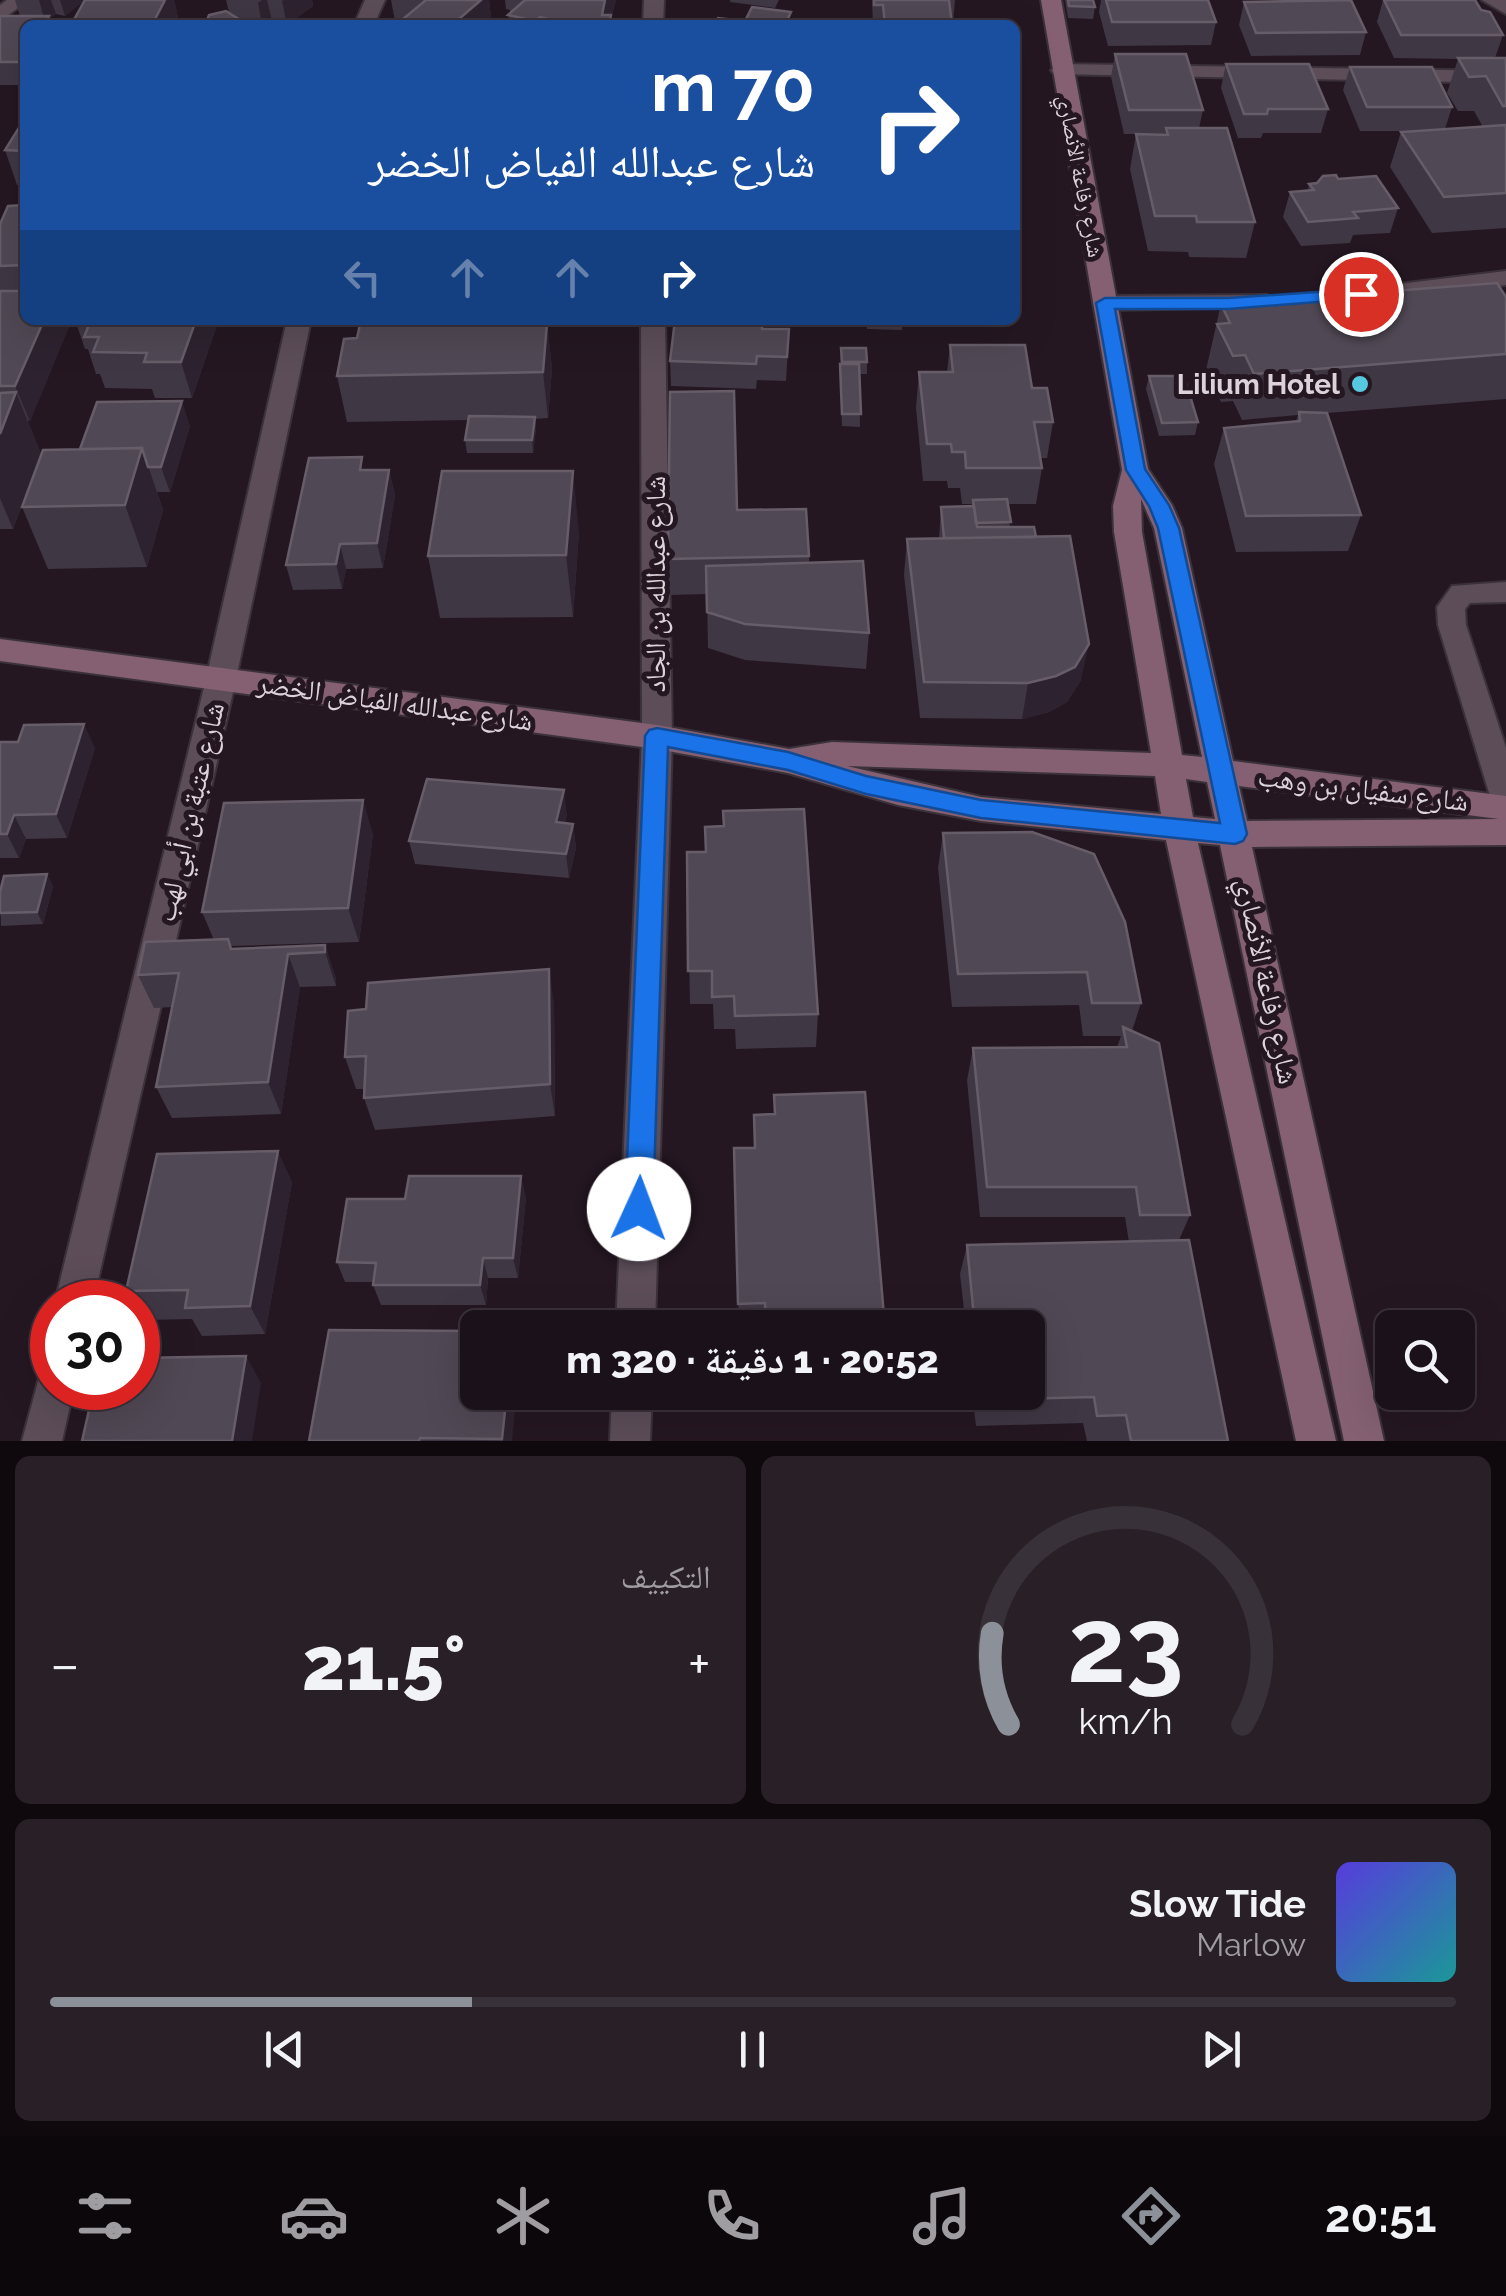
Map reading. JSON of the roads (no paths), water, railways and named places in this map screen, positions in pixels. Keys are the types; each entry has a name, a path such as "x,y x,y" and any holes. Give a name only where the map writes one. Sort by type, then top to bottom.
{"street":[{"path":"0,16 19,0"},
{"name":"شارع رفاعة الأنصاري","path":"1052,0 1061,70 1136,470 1159,505 1168,528 1364,1441"},
{"path":"1492,0 1506,8"},
{"path":"1061,70 1506,77"},
{"path":"1105,303 1308,300 1506,278"},
{"name":"شارع عتبة بن أبي لهب","path":"79,1280 221,678 298,325"},
{"name":"شارع عبدالله بن الجاد","path":"636,1310 657,736 654,325"},
{"name":"شارع رفاعة الأنصاري","path":"1136,470 1126,506 1128,532 1180,832 1316,1441"},
{"path":"1506,592 1462,593 1451,606 1452,626 1506,796"},
{"name":"شارع عبدالله الفياض الخضر","path":"0,650 657,736 788,761 882,789 981,809 1180,832 1235,834"},
{"name":"شارع عبدالله الفياض الخضر","path":"788,761 832,754 1220,771"},
{"name":"شارع سفيان بن وهب","path":"1220,771 1506,808"},
{"name":"شارع سفيان بن وهب","path":"1235,834 1506,832"},
{"path":"42,1441 49,1410"},
{"path":"630,1441 631,1410"}],"place":[{"name":"Lilium Hotel","path":"1360,384"}]}
